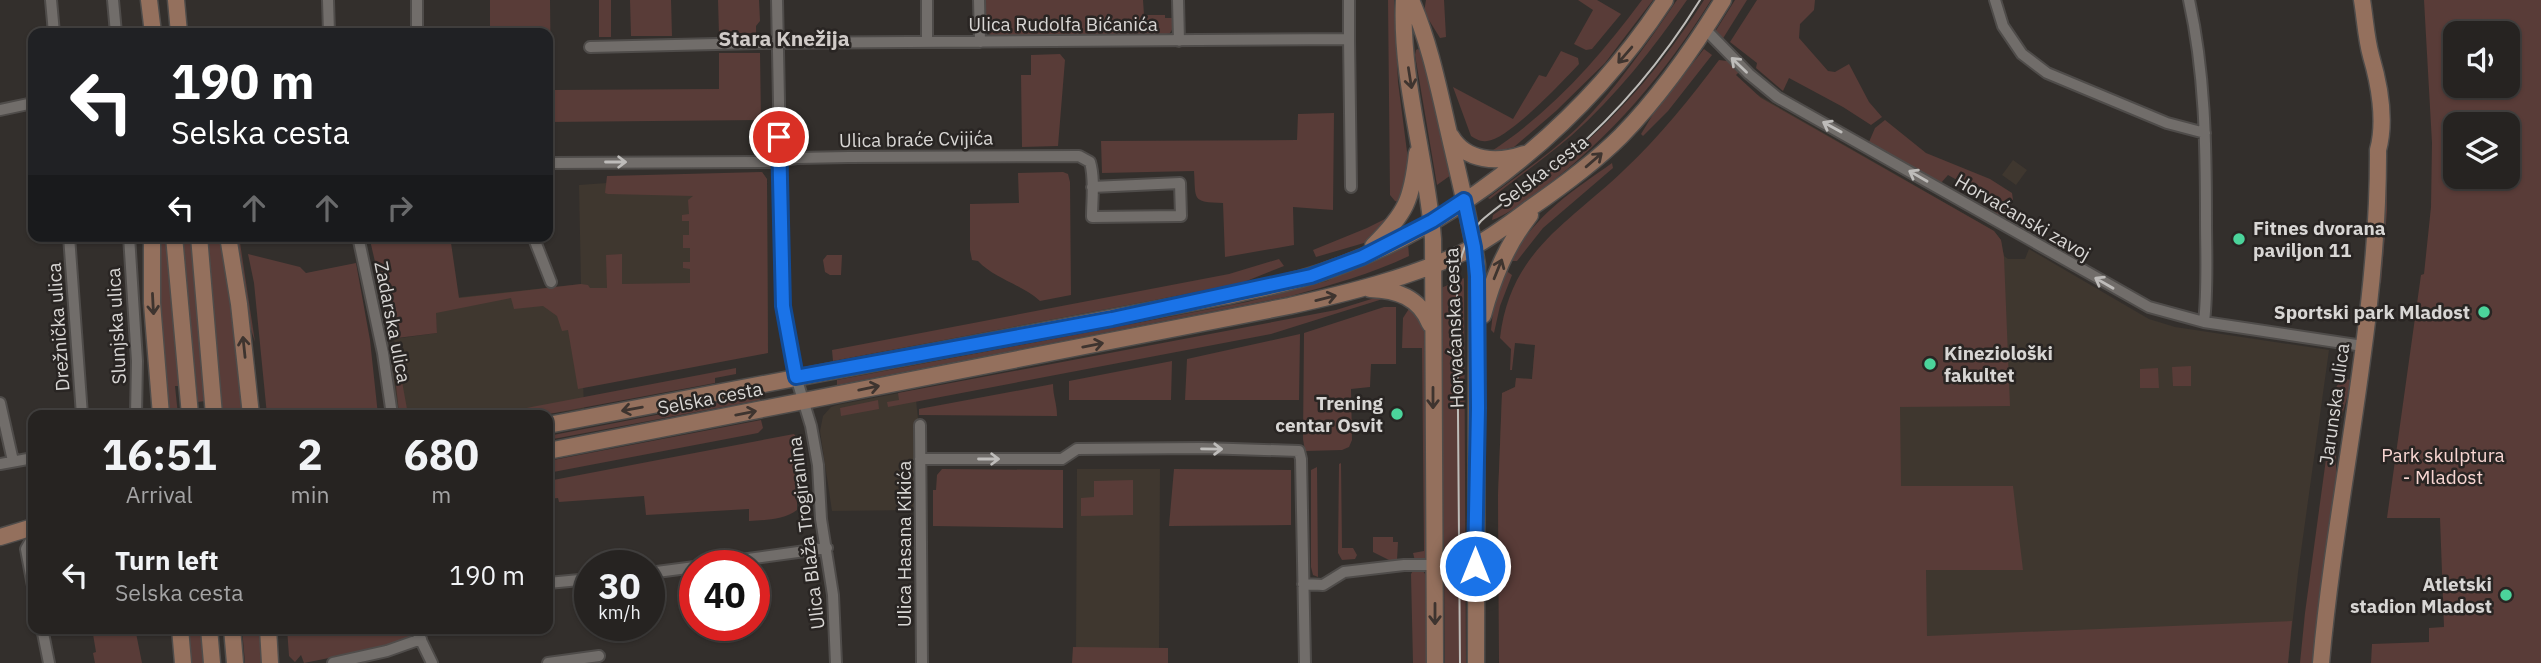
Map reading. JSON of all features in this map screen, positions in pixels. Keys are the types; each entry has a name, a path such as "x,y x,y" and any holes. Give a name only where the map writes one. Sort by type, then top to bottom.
{"main road":[{"path":"149,0 153,28"},
{"path":"176,0 179,28"},
{"name":"Horvaćanska cesta","path":"1404,0 1405,49 1432,221 1435,663"},
{"name":"Horvaćanska cesta","path":"1411,0 1432,60 1477,265 1476,663"},
{"name":"Selska cesta","path":"553,424 1232,295 1311,276 1362,257 1432,221 1530,152 1572,116 1633,46 1665,0"},
{"name":"Selska cesta","path":"553,450 1236,317 1362,288 1433,264 1474,247 1541,201 1620,137 1676,72 1723,0"},
{"name":"Jarunska ulica","path":"2321,663 2334,548 2363,346 2376,220 2378,150 2374,140 2371,56 2362,0"},
{"path":"1362,257 1396,222 1409,201 1416,162 1418,126"},
{"path":"1447,127 1455,143 1473,156 1497,159 1530,152"},
{"path":"1478,334 1500,262 1515,235 1541,201"},
{"path":"152,242 152,303 161,410"},
{"path":"175,242 190,408"},
{"path":"199,242 213,408"},
{"path":"229,242 250,410"},
{"path":"1362,288 1393,291 1411,298 1425,312 1433,329"},
{"path":"0,537 28,529"},
{"path":"16,533 28,535"},
{"path":"181,634 183,663"},
{"path":"210,634 212,663"},
{"path":"233,634 235,663"},
{"path":"269,634 271,663"}],"street":[{"path":"51,0 54,28"},
{"path":"113,0 116,28"},
{"path":"328,0 329,28"},
{"path":"416,0 417,28"},
{"name":"Ulica Blaža Trogiranina","path":"777,0 783,306 796,377 811,426 818,465 821,519 834,608 836,663"},
{"path":"927,0 928,42"},
{"path":"979,0 980,42"},
{"path":"1178,0 1179,41"},
{"path":"1349,0 1351,187"},
{"path":"1994,0 2003,26 2022,54 2047,73 2167,123 2205,133"},
{"path":"2189,0 2204,96 2204,322"},
{"name":"Horvaćanski zavoj","path":"1705,29 1749,75 1777,97 2123,294 2165,313 2204,322 2363,346"},
{"name":"Ulica Rudolfa Bićanića","path":"590,47 1349,39"},
{"path":"0,110 28,104"},
{"name":"Ulica braće Cvijića","path":"553,163 836,157 1079,156 1090,162 1092,218 1181,216 1180,183 1092,187"},
{"name":"Drežnička ulica","path":"69,242 82,410"},
{"name":"Slunjska ulica","path":"129,242 136,410"},
{"name":"Zadarska ulica","path":"359,242 383,353 391,410"},
{"path":"535,242 551,282"},
{"path":"0,403 13,461"},
{"name":"Ulica Hasana Kikića","path":"920,425 922,663"},
{"path":"920,459 1062,459 1069,456 1074,449 1294,450 1301,454 1305,663"},
{"path":"0,464 28,458"},
{"path":"770,556 827,548"},
{"path":"1303,584 1323,585 1338,573 1354,570 1434,565"},
{"path":"553,583 574,581"},
{"path":"43,634 49,663"},
{"path":"418,634 432,663"},
{"path":"340,662 387,651 421,639"},
{"path":"387,651 390,663"},
{"path":"548,663 599,656"}],"shaded area":[{"name":"Kineziološki fakultet","path":"1756,94 1994,231 2001,240 2004,256 2008,259 2025,259 2029,249 2149,319 2175,327 2329,350 2288,663 1499,663 1498,495 1502,393 1515,387 1516,378 1532,379 1535,344"},
{"path":"2013,160 2027,170 2016,185 2002,175"},
{"path":"762,172 767,179 768,343 583,379 584,409 553,413 553,410 396,410 390,367 397,358 394,339 437,333 434,300 581,284 579,185"},
{"path":"915,390 918,419 918,510 832,511 820,431 823,416 831,407 837,405"},
{"path":"1077,469 1160,469 1159,648 1076,648"}],"green space":[{"path":"490,0 550,0 550,28 490,28"},
{"path":"599,0 611,0 611,37 599,37"},
{"path":"630,0 671,0 672,36 631,36"},
{"path":"718,0 759,0 760,21 756,26 756,33 719,34"},
{"path":"985,0 1143,0 1144,15 1165,15 1165,18 1172,18 1173,28 1170,33 1163,35 992,37 985,29"},
{"path":"1388,0 1394,0 1398,82 1409,167 1402,203 1395,201 1390,195"},
{"path":"1426,0 1444,0 1446,37 1440,38 1424,12"},
{"path":"1578,0 1597,0 1621,14 1592,49 1586,50 1574,44 1593,10"},
{"path":"1642,0 1653,0 1605,63 1514,147 1487,154 1531,122 1572,84"},
{"path":"1677,0 1687,0 1647,54 1588,121 1488,198 1577,128 1630,66"},
{"path":"1704,0 1711,0 1694,27 1656,78 1614,126 1542,189 1492,220 1493,215 1556,168 1610,119 1659,64"},
{"path":"1735,0 1747,0 1722,40 1713,35"},
{"path":"1757,0 1815,0 1814,10 1800,24 1799,38 1828,71 1835,72 1849,64 1869,102 1882,117 1871,125 1789,78 1783,91 1756,68 1757,63 1730,42"},
{"name":"Sportski park Mladost","path":"2424,0 2541,0 2541,663 2371,663 2372,644 2429,642 2429,628 2444,627 2440,518 2387,518 2421,275 2424,274 2431,207 2432,143"},
{"path":"1418,49 1421,51 1451,175 1437,185 1415,55"},
{"path":"1704,49 1712,55 1668,111 1643,136 1641,134 1655,111"},
{"path":"1561,51 1578,58 1579,64 1535,108 1497,138 1482,141 1471,136 1453,87 1513,119 1539,75 1546,77"},
{"path":"719,53 760,53 761,120 553,122 553,90 719,89"},
{"path":"1060,54 1065,60 1058,146 1022,147 1021,75 1031,75 1031,55"},
{"name":"Kineziološki fakultet","path":"1719,60 1727,61 1739,72 1736,75 1761,98 1994,231 2001,240 2010,406 1900,407 1901,486 2013,486 2023,570 1926,570 1927,636 2292,621 2288,663 1499,663 1498,495 1502,393 1515,387 1516,378 1532,379 1535,345 1515,343 1510,370 1511,349 1500,338 1506,308 1529,261 1545,242 1650,144"},
{"path":"1334,113 1333,210 1293,207 1294,245 1225,257 1223,203 1205,202 1197,197 1194,171 1102,173 1101,141 1297,140 1298,114"},
{"path":"1885,120 1926,153 1990,179 2012,193 2013,200 1999,216 1994,212 1998,203 1948,175 1941,183 1869,142 1875,128"},
{"path":"2387,138 2387,211 2381,284 2379,281"},
{"path":"1612,163 1613,168 1543,228 1517,261 1509,261 1543,217"},
{"path":"762,172 767,179 768,353 578,389 568,330 562,331 557,316 543,306 514,309 511,298 436,313 437,333 397,338 397,335 390,332 377,272 389,270 388,264 376,266 370,242 451,242 459,298 581,284 590,288 607,288 606,255 622,254 622,284 690,283 690,269 683,268 683,262 690,262 690,248 683,248 683,235 689,235 689,221 682,221 682,215 689,214 688,200 693,196 608,194 605,193 607,176"},
{"path":"1018,173 1068,174 1070,182 1071,295 1040,301 978,261 972,260 970,204 1019,203"},
{"path":"1395,214 1364,243 1316,257 1313,250"},
{"path":"159,242 167,242 180,386 175,386 177,410 169,410 160,309"},
{"path":"183,242 192,242 205,401 198,402"},
{"path":"208,242 222,242 233,303 244,410 223,410"},
{"path":"234,242 240,242 255,342 247,317"},
{"path":"1408,243 1409,256 1366,274 1291,296 837,385 837,380 1247,302 1327,281"},
{"path":"248,254 300,267 306,273 356,263 370,340 377,410 267,410 254,283"},
{"path":"827,255 842,255 841,275 825,272 823,260"},
{"path":"1279,259 1284,266 1239,284 833,361 832,350 1229,274"},
{"path":"1505,270 1512,275 1500,306 1494,333 1491,330 1494,303"},
{"path":"1464,278 1466,663 1445,663 1441,288"},
{"path":"1381,296 1389,297 1271,334 888,407 887,402 899,400 898,393 1336,310"},
{"path":"1412,304 1426,330 1428,555 1424,560 1415,561 1413,553 1424,551 1422,348 1402,348 1403,318"},
{"path":"1384,307 1396,307 1396,364 1371,364 1370,387 1351,389 1352,440 1349,447 1342,450 1305,451 1304,333"},
{"path":"1300,334 1299,400 1185,400 1187,359"},
{"path":"1172,361 1171,400 1069,400 1069,381"},
{"path":"399,365 407,409 399,410 394,368"},
{"path":"2191,366 2191,386 2173,386 2172,367"},
{"path":"736,368 736,374 715,378 715,383 553,413 553,410 516,410"},
{"path":"2158,368 2159,388 2140,388 2140,369"},
{"path":"2342,379 2352,380 2341,419 2336,418 2333,403"},
{"path":"1053,384 1057,416 919,415 919,409"},
{"path":"759,395 760,400 553,439 553,435"},
{"path":"878,400 879,409 841,416 840,408"},
{"path":"761,420 763,428 758,433 553,472 553,460"},
{"path":"794,434 801,444 807,497 797,500 797,510 792,513 768,520 749,521 749,509 646,515 644,496 559,502 558,498 553,498 553,480"},
{"path":"2336,451 2336,482 2312,663 2300,663 2326,459 2328,454"},
{"path":"1341,463 1342,548 1353,548 1357,555 1355,559 1342,560 1338,553"},
{"path":"1317,467 1318,577 1313,575 1311,567 1311,470"},
{"path":"942,469 1063,470 1063,528 933,526 933,490 936,490 937,475"},
{"path":"1174,469 1291,470 1291,525 1169,526"},
{"path":"1133,480 1133,515 1081,516 1081,498 1094,497 1094,481"},
{"path":"1373,537 1393,537 1393,542 1398,542 1397,560 1391,561 1373,552"},
{"path":"1415,567 1422,569 1428,579 1428,663 1413,663 1411,574"},
{"path":"93,634 136,634 142,663 95,663 93,653 96,652"},
{"path":"188,634 202,634 204,663 190,663"},
{"path":"243,634 262,634 264,663 245,663"},
{"path":"287,634 411,634 406,641 399,644 304,663 301,655 295,662 289,656"},
{"path":"1073,647 1168,648 1168,663 1072,663"}],"tram line":[{"path":"1460,663 1457,290 1462,253 1481,221 1568,156 1623,102 1672,43 1700,0"}],"place":[{"name":"Fitnes dvorana paviljon 11","path":"2239,239"},
{"name":"Sportski park Mladost","path":"2484,312"},
{"name":"Kineziološki fakultet","path":"1930,364"},
{"name":"Trening centar Osvit","path":"1397,414"},
{"name":"Atletski stadion Mladost","path":"2506,595"}],"district":[{"name":"Stara Knežija","path":"784,39"}],"route":[{"path":"779,137 783,306 796,377 1112,319 1278,285 1336,268 1362,257 1432,221 1464,200 1477,265 1475,566"}],"park label":[{"name":"Park skulptura - Mladost","path":"2443,466"}]}
